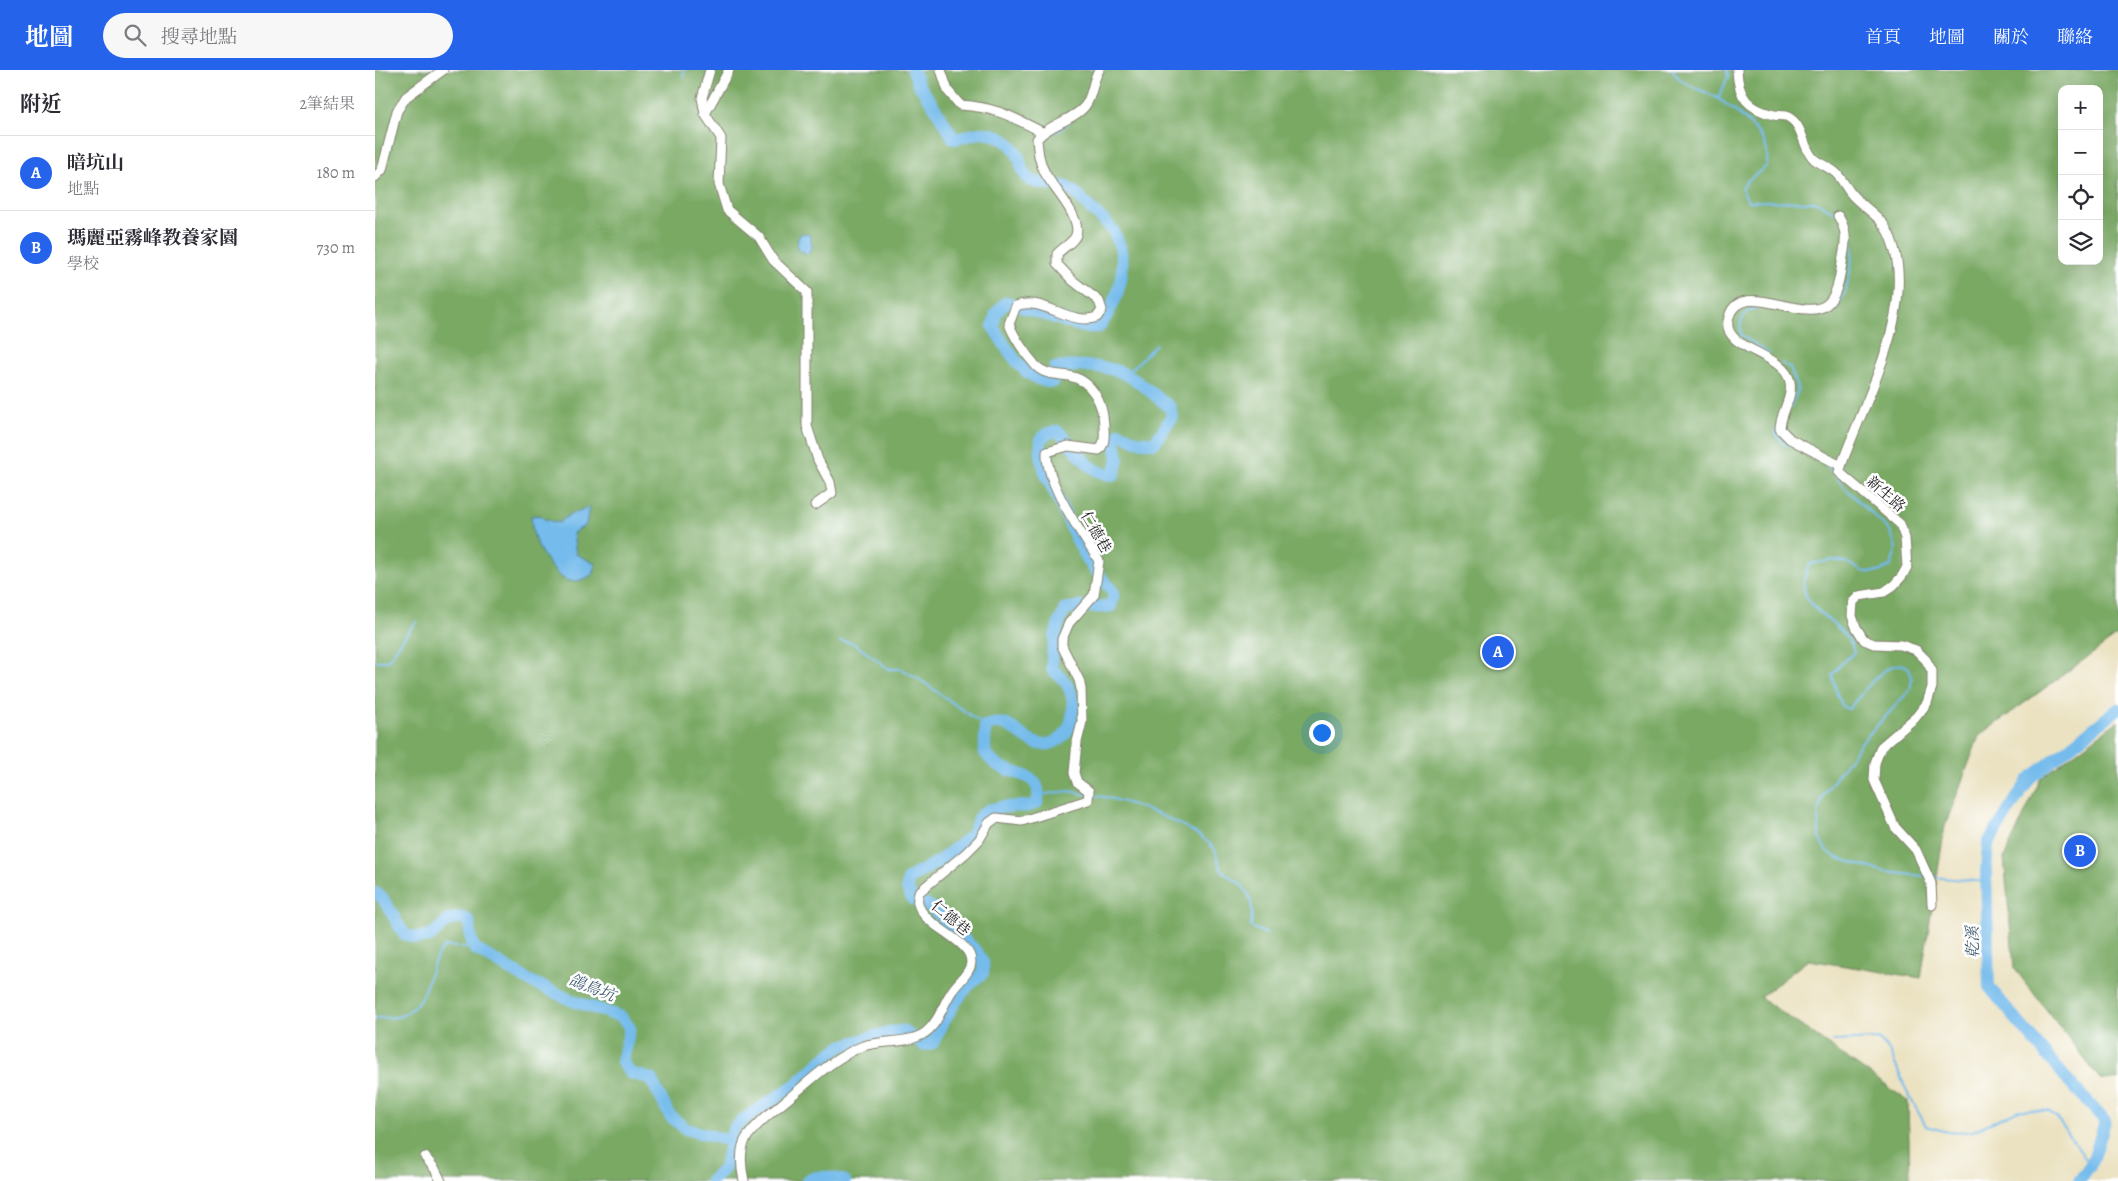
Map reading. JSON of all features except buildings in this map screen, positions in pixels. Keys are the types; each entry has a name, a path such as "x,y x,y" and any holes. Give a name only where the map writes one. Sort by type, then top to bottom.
{"street":[{"path":"375,177 382,170 397,111 407,97 443,70"},
{"path":"710,70 702,98 705,114 721,138 719,184 727,210 759,237 773,260 807,292 807,426 818,460 830,482 831,493 815,505"},
{"path":"705,114 729,70"},
{"path":"941,70 948,91 960,105 983,106 1007,114 1042,132 1053,129 1084,107 1091,95 1095,77 1099,70"},
{"path":"1737,70 1738,81 1747,103 1756,110 1787,116 1795,122 1812,157 1836,174 1854,197 1872,212 1888,231 1895,249 1898,273 1893,330 1871,393 1851,437 1841,466 1796,442 1780,427 1790,397 1790,380 1786,372 1774,360 1749,349 1733,337 1728,327 1728,320 1735,305 1744,300 1758,300 1809,309 1818,309 1827,305 1840,276 1846,242 1845,226 1838,216"},
{"name":"仁德巷","path":"744,1181 742,1170 746,1138 765,1118 827,1068 849,1053 865,1046 920,1035 934,1024 952,990 964,977 970,966 971,957 966,948 925,917 917,902 919,892 966,853 979,840 989,823 997,818 1021,821 1088,800 1089,791 1077,782 1074,773 1077,742 1082,722 1081,689 1079,680 1062,646 1062,639 1069,623 1094,595 1099,561 1054,485 1047,452 1071,446 1099,450 1104,443 1103,413 1092,388 1072,376 1047,373 1037,366 1011,330 1009,324 1016,306 1026,302 1084,320 1097,317 1102,310 1099,300 1072,280 1057,264 1057,254 1074,238 1077,227 1074,218 1048,178 1039,158 1037,139 1042,132"},
{"name":"新生路","path":"1841,466 1839,472 1900,524 1905,538 1907,567 1902,576 1884,592 1859,596 1853,602 1852,616 1864,640 1874,644 1901,645 1916,650 1926,660 1932,671 1932,687 1927,703 1916,717 1881,747 1875,763 1873,780 1895,827 1916,850 1930,881 1932,905"},
{"path":"425,1157 435,1169 441,1181"}],"green space":[{"path":"375,70 2118,70 2118,635 1979,736 1945,826 1921,978 1808,960 1760,997 1908,1101 1910,1181 375,1181"},
{"path":"2118,721 2118,1080 2100,1079 2014,968 2004,858 2041,778"}],"water":[{"path":"802,233 810,235 812,246 808,254 797,249 798,238"},
{"path":"589,507 586,525 573,533 576,554 595,564 592,575 578,581 569,581 554,570 540,550 534,536 531,516 540,515 544,519 559,523 569,515"}],"waterway":[{"path":"683,77 684,70"},
{"path":"711,1181 725,1168 733,1129 744,1119 795,1085 841,1046 890,1032 904,1031 923,1045 933,1043 960,996 983,973 983,962 977,952 930,906 912,899 907,888 908,879 939,861 972,835 979,817 988,810 1003,807 1029,806 1037,803 1037,786 1033,781 997,765 985,753 985,726 997,723 1004,724 1010,726 1031,741 1043,744 1049,744 1064,735 1072,720 1073,703 1067,684 1052,669 1054,638 1065,609 1111,606 1114,593 1096,571 1078,543 1044,467 1041,439 1048,433 1057,431 1088,464 1096,470 1114,475 1118,459 1114,436 1120,433 1136,441 1154,443 1172,417 1170,407 1143,385 1125,374 1108,368 1073,366 1055,368 1053,382 1033,376 1010,354 993,327 996,313 1006,302 1083,327 1099,327 1112,305 1121,281 1122,255 1119,243 1109,225 1073,191 1055,184 1035,182 1028,178 1023,172 1018,155 1006,141 995,135 980,133 954,139 918,84 913,70"},
{"path":"1673,70 1683,81 1732,108 1750,124 1763,140 1767,151 1767,166 1747,181 1742,189 1748,201 1817,202 1836,213"},
{"path":"1718,99 1728,77 1727,70"},
{"path":"1058,184 1046,160 1044,148 1047,134 1060,130 1067,124"},
{"path":"1800,313 1827,314 1834,310 1844,294 1850,273 1852,245 1851,235 1845,218 1842,217"},
{"path":"1770,354 1741,335 1742,319 1746,313 1757,308 1781,309"},
{"path":"1126,375 1156,344"},
{"path":"1782,363 1790,368 1798,390 1789,410"},
{"path":"1777,429 1775,433 1784,444 1794,445"},
{"path":"1825,462 1844,487 1891,532 1896,549 1891,566 1878,572 1864,572 1846,562 1833,560 1810,564 1804,580 1805,592 1810,603 1841,630 1849,641 1854,653 1832,675 1837,694 1843,707 1849,709 1866,688 1888,668 1904,665 1910,670 1912,679 1910,690 1860,744 1822,797 1818,813 1819,838 1826,850 1837,858 1886,872 1923,876"},
{"path":"375,661 387,661 417,621"},
{"path":"840,641 853,643 889,669 902,669 985,726"},
{"name":"乾溪","path":"2079,1181 2093,1161 2105,1121 1989,987 1986,872 1988,843 2029,779 2118,709"},
{"path":"1039,795 1069,791 1086,794"},
{"path":"1093,795 1156,813 1201,837 1214,849 1222,870 1238,882 1247,892 1252,908 1251,927 1267,934"},
{"path":"1931,877 1986,882"},
{"name":"鴿鳥坑","path":"375,893 382,897 404,934 416,938 430,937 453,919 463,918 469,921 471,939 475,949 530,981 573,1001 621,1017 630,1028 622,1062 630,1073 651,1079 670,1116 686,1129 730,1141"},
{"path":"375,1018 400,1016 413,1008 424,991 434,962 446,946 475,949"},
{"path":"1832,1041 1879,1039 1890,1052 1907,1092 1926,1126 1944,1131 1970,1132 2019,1110 2048,1111 2057,1118 2090,1165"},
{"name":"鴿鳥坑","path":"807,1181 816,1177 831,1177 845,1181"}],"place":[{"name":"暗坑山","path":"1498,652"},
{"name":"瑪麗亞霧峰教養家園","path":"2080,851"}]}
